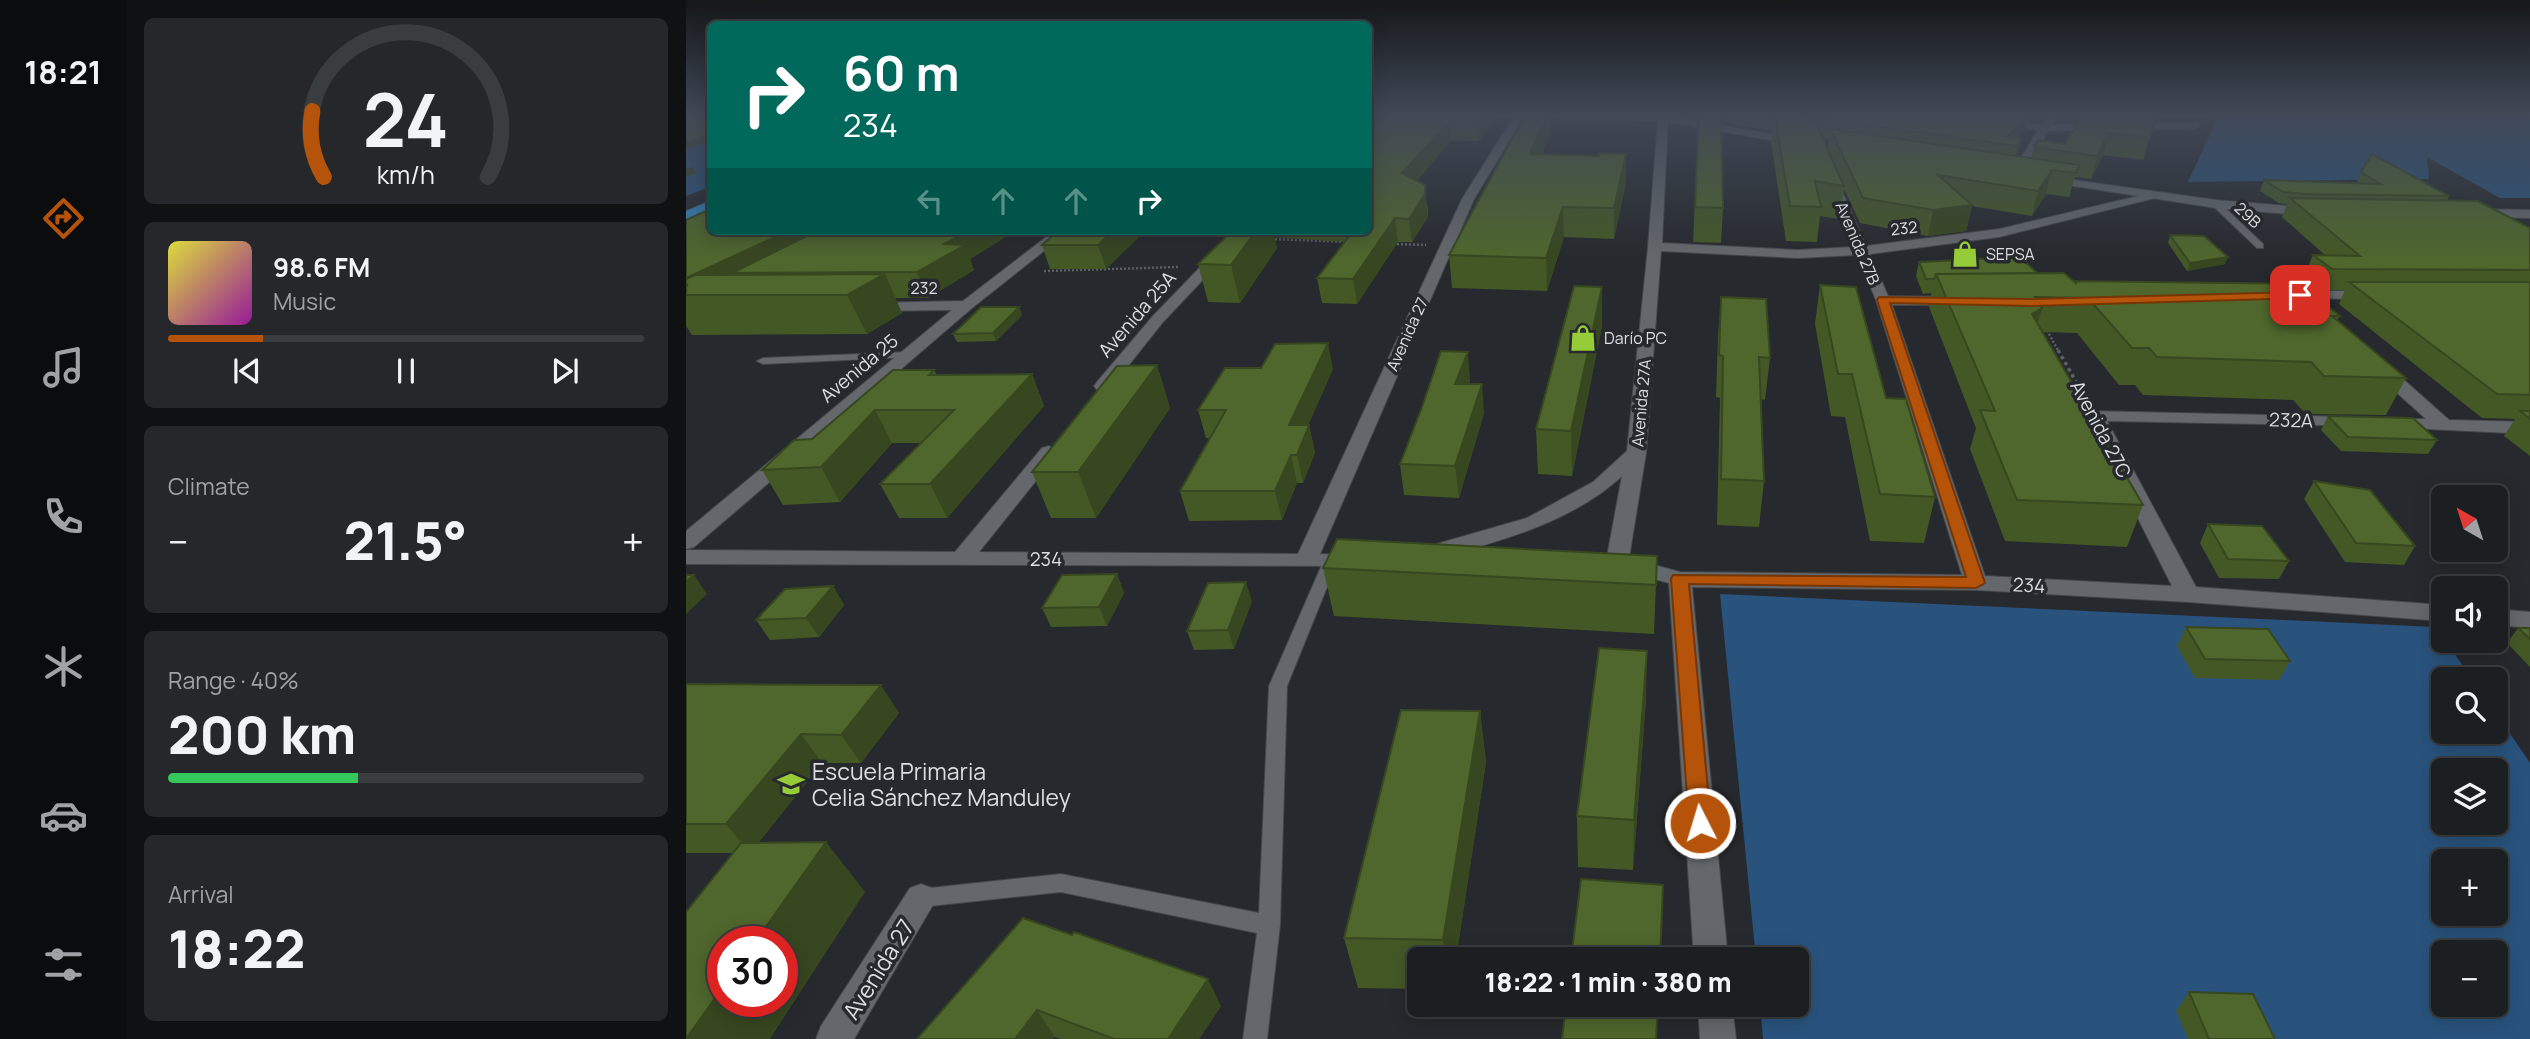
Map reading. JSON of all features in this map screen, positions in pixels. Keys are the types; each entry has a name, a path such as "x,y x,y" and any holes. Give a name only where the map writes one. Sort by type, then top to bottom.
{"main road":[{"path":"686,215 707,206"}],"street":[{"name":"Avenida 27","path":"1306,560 1446,246 1468,200 1492,161"},
{"name":"Avenida 27A","path":"1617,562 1636,453 1660,161"},
{"path":"2019,161 2010,173 2216,204 2326,212"},
{"name":"Avenida 27B","path":"1825,167 1883,300 1976,583"},
{"name":"232","path":"1655,247 1798,254 1861,251 2020,229 2151,195"},
{"path":"2458,213 2530,214"},
{"path":"2498,214 2530,230"},
{"name":"Avenida 25","path":"686,542 906,355 1057,235"},
{"name":"Avenida 25A","path":"1090,402 1158,319 1238,235"},
{"path":"2300,295 2318,312"},
{"path":"2272,296 2380,295"},
{"path":"1883,300 1977,302"},
{"name":"232","path":"860,306 967,305"},
{"path":"2365,354 2444,425"},
{"name":"232A","path":"2095,415 2530,428"},
{"name":"Avenida 27C","path":"2095,415 2188,594"},
{"path":"962,558 1064,433"},
{"path":"1472,561 1406,561 1534,522 1600,486 1636,453"},
{"name":"234","path":"686,557 1381,561"},
{"name":"234","path":"1591,562 1617,562 1679,579 1976,583 2188,594 2431,612"},
{"path":"1679,579 1710,947"},
{"path":"2508,618 2530,620"},
{"name":"Avenida 27","path":"834,1039 922,898"},
{"path":"1716,1017 1717,1039"}],"lane":[{"name":"29B","path":"2216,204 2260,246"},
{"path":"763,361 906,355"},
{"path":"1255,1039 1269,925 1278,685 1331,561"},
{"path":"922,898 1061,883 1269,925"}],"path":[{"path":"1253,235 1354,242"},
{"path":"1381,243 1446,246"},
{"path":"1012,271 1205,268"},
{"name":"Avenida 27C","path":"2043,325 2095,415"}],"shaded area":[{"path":"686,161 707,161 707,188 686,196"},
{"path":"2198,161 2427,161 2429,179 2188,182"},
{"path":"2435,161 2530,161 2530,198 2500,198"},
{"path":"1720,594 2431,627 2431,653 2454,653 2464,667 2431,667 2431,744 2508,744 2508,731 2530,763 2530,1039 1763,1039 1761,1017 1809,1017 1809,947 1755,947"}],"building":[{"path":"1372,161 1413,161 1402,173 1425,185 1425,194 1409,219 1395,218 1353,279 1317,278 1350,235 1372,235"},
{"path":"1500,161 1624,161 1614,208 1563,207 1546,258 1449,255"},
{"path":"1697,161 1722,161 1723,208 1695,207"},
{"path":"1782,161 1833,161 1844,186 1815,181 1821,207 1790,206"},
{"path":"1846,161 2055,161 2079,165 2076,173 2052,170 2038,191 1938,175 1972,205 1933,210 1863,198"},
{"path":"2367,161 2386,161 2449,196 2305,194 2283,192 2264,180 2381,184 2361,172"},
{"path":"2290,198 2478,201 2530,228 2530,270 2332,269 2313,255 2360,256"},
{"path":"707,210 707,235 779,235 686,278 686,220"},
{"path":"809,235 960,235 944,244 965,245 917,272 732,273"},
{"path":"1053,235 1109,235 1098,245 1042,245"},
{"path":"1228,235 1253,235 1231,265 1198,264"},
{"path":"2170,235 2204,236 2228,257 2190,263"},
{"path":"2020,257 2037,273 1936,274 1934,279 1926,279 1919,262"},
{"path":"2064,273 2077,284 2074,281 2300,284 2340,316 2332,316 2406,378 2324,376 2311,362 2157,357 2149,348 2132,348 2088,298 2035,297 2042,308 2032,314 2143,505 2017,500 1980,410 1995,411 1936,274"},
{"path":"885,274 847,295 686,295 686,279 695,275"},
{"path":"2349,282 2530,282 2530,395 2497,394"},
{"path":"1820,285 1856,287 1886,398 1906,399 1935,497 1880,494 1852,374 1838,374"},
{"path":"1574,286 1602,287 1571,431 1536,429"},
{"path":"1721,297 1766,299 1770,358 1759,357 1764,481 1721,479"},
{"path":"981,307 1019,307 993,333 953,334"},
{"path":"1328,343 1289,425 1309,425 1297,455 1291,455 1275,491 1180,491 1226,410 1198,410 1225,368 1261,368 1275,344"},
{"path":"1441,351 1468,352 1455,384 1482,384 1455,466 1400,464 1422,407"},
{"path":"1157,365 1078,472 1032,472 1117,366"},
{"path":"893,370 934,370 929,375 1032,374 930,484 880,484 954,410 875,410 821,467 762,470 794,440 812,439"},
{"path":"2520,411 2530,411 2530,419"},
{"path":"2328,416 2413,418 2437,440 2348,437"},
{"path":"2314,481 2370,490 2415,546 2356,543"},
{"path":"2208,524 2262,526 2289,561 2228,559"},
{"path":"1337,539 1657,556 1656,585 1323,568"},
{"path":"1117,574 1099,607 1042,608 1062,575"},
{"path":"1246,582 1228,630 1187,631 1208,583"},
{"path":"833,586 806,618 756,620 785,589"},
{"path":"2186,627 2268,629 2290,661 2205,659"},
{"path":"2518,628 2530,628 2530,639"},
{"path":"1599,648 1647,651 1634,820 1577,816"},
{"path":"686,684 881,685 841,735 801,734 726,824 686,824"},
{"path":"1401,710 1480,711 1443,940 1344,938"},
{"path":"826,842 766,926 707,926 707,1009 686,1039 686,912 741,843"},
{"path":"1581,879 1663,885 1660,947 1572,947"},
{"path":"1023,918 1072,935 1074,932 1208,979 1168,1039 1114,1039 1037,1010 1015,1039 917,1039"},
{"path":"2189,992 2253,994 2275,1039 2209,1039"},
{"path":"1565,1017 1657,1017 1656,1039 1562,1039"}],"place":[{"name":"SEPSA","path":"1965,254"},
{"name":"Darío PC","path":"1583,338"},
{"name":"Escuela Primaria Celia Sánchez Manduley","path":"791,784"}],"route":[{"path":"1700,823 1679,579 1976,583 1883,300 2031,302 2300,295"}]}
